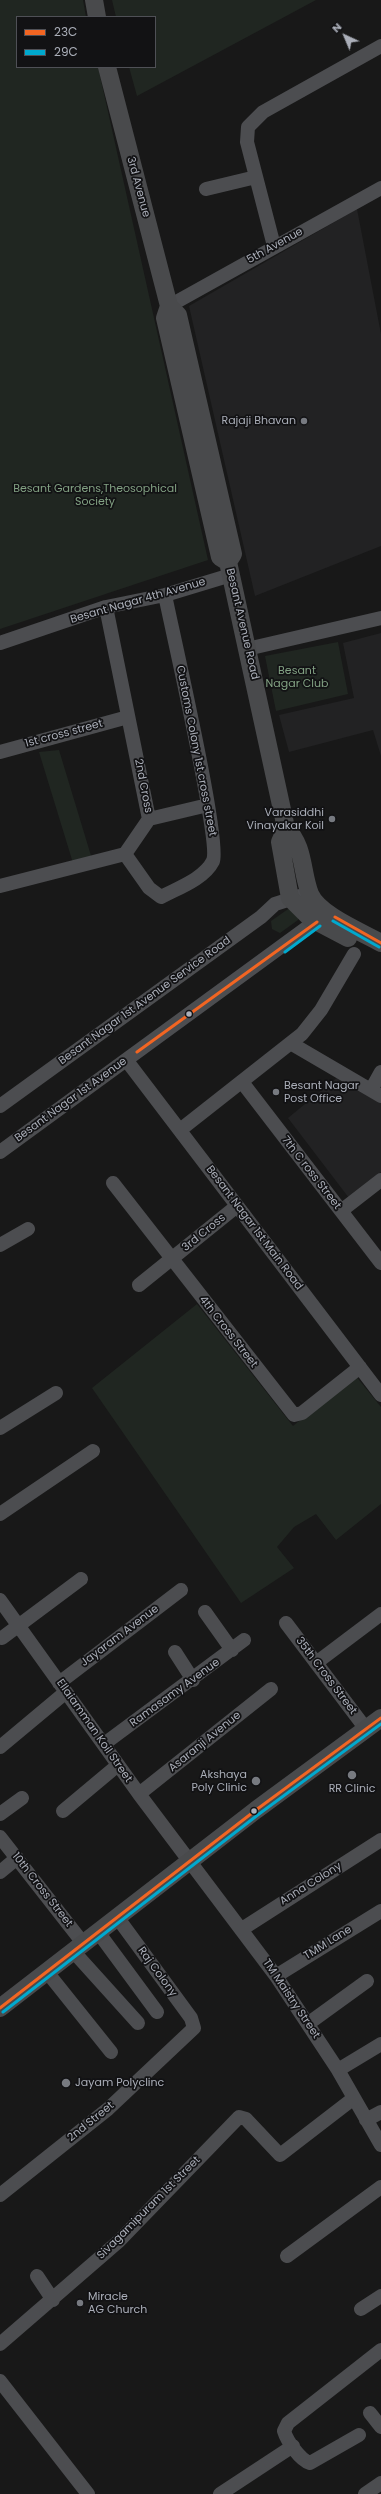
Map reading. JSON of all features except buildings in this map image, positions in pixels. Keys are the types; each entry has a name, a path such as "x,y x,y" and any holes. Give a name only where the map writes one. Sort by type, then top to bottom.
{"main road":[{"path":"94,0 97,16"},
{"name":"3rd Avenue","path":"108,68 169,306"},
{"path":"169,306 165,318 220,557 229,568"},
{"name":"Besant Avenue Road","path":"229,568 248,649 286,828 296,838 311,895"},
{"path":"286,828 280,842 290,898 381,943"},
{"path":"311,895 326,917 381,955"},
{"path":"0,2008 190,1861 381,1718"}],"street":[{"path":"274,246 247,142 248,127 252,121 263,112 381,46"},
{"path":"206,189 256,177"},
{"name":"5th Avenue","path":"169,306 274,246 381,188"},
{"name":"Besant Nagar 4th Avenue","path":"0,643 106,607 165,595 229,568"},
{"name":"Customs Colony 1st cross street","path":"125,854 150,888 161,897 196,879 212,861 214,848 208,805 165,595"},
{"name":"2nd Cross","path":"106,607 149,819 125,854"},
{"path":"248,649 381,618"},
{"name":"1st cross street","path":"0,752 128,717"},
{"path":"149,819 208,805"},
{"path":"0,886 125,854"},
{"name":"Besant Nagar 1st Avenue Service Road","path":"0,1106 261,917 275,904 290,898 311,895"},
{"name":"Besant Nagar 1st Avenue","path":"0,1151 326,917"},
{"path":"180,1130 292,1044 321,1010 354,954"},
{"path":"292,1044 376,1093 381,1072"},
{"name":"Besant Nagar 1st Main Road","path":"127,1060 360,1367 377,1380 381,1395"},
{"name":"7th C ross Street","path":"242,1082 381,1263"},
{"path":"341,1212 381,1180"},
{"name":"4th Cross Street","path":"113,1183 294,1415 302,1414 360,1367"},
{"name":"3rd Cross","path":"139,1285 237,1206"},
{"path":"0,1245 28,1229"},
{"path":"0,1428 56,1393"},
{"path":"0,1514 93,1451"},
{"path":"2,1638 81,1579"},
{"name":"Jayaram Avenue","path":"0,1747 62,1687 181,1590"},
{"name":"Ellaiamman Koil Street","path":"0,1600 139,1794 190,1861"},
{"path":"205,1612 232,1650"},
{"path":"316,1664 381,1614"},
{"name":"35th Cross Street","path":"286,1623 366,1728"},
{"name":"Ramasamy Avenue","path":"104,1744 193,1680 244,1640"},
{"path":"175,1652 193,1680"},
{"name":"Asaranji Avenue","path":"139,1794 271,1689"},
{"path":"63,1811 118,1765"},
{"path":"0,1814 22,1798"},
{"name":"10th Cross Street","path":"0,1836 17,1858 78,1947 138,2023"},
{"name":"Anna Colony","path":"242,1928 381,1840"},
{"path":"0,1872 17,1858"},
{"name":"TM Maistry Street","path":"190,1861 242,1928 309,2024 338,2070 381,2145"},
{"name":"TMM Lane","path":"276,1976 381,1911"},
{"name":"Raj Colony","path":"117,1917 191,2018 194,2028"},
{"path":"98,1932 157,2012"},
{"path":"47,1972 111,2052"},
{"path":"309,2024 367,1981"},
{"name":"2nd Street","path":"0,2195 108,2109 194,2028"},
{"path":"338,2070 381,2044"},
{"name":"Sivagamipuram 1st Street","path":"0,2344 53,2300 119,2241 241,2116 280,2155 354,2098"},
{"path":"366,2120 381,2112"},
{"path":"287,2256 381,2188"},
{"path":"37,2276 53,2300"},
{"path":"361,2309 381,2296"},
{"path":"359,2435 310,2463 305,2461 293,2446 284,2431 288,2422 381,2350"},
{"path":"0,2381 88,2494"},
{"path":"370,2413 381,2427"},
{"path":"220,2494 293,2446"},
{"path":"365,2494 381,2483"}],"shaded area":[{"path":"357,209 381,334 381,546 255,596 189,306"},
{"path":"381,633 381,756 373,730 289,752 279,715 354,698 343,643"},
{"path":"339,1076 381,1098 381,1172 349,1198 288,1118"}],"green space":[{"name":"Besant Gardens,Theosophical Society","path":"0,0 83,0 86,16 16,16 16,68 98,68 208,560 0,629"},
{"path":"112,0 316,0 137,96 129,68 156,68 156,16 116,16"},
{"name":"Besant Nagar Club","path":"338,642 348,694 276,711 265,656"},
{"path":"59,750 92,859 73,863 39,752"},
{"path":"291,907 298,912 298,920 280,933 272,929 271,921"},
{"path":"197,1304 293,1426 355,1375 381,1407 381,1504 336,1540 316,1514 294,1527 277,1547 294,1568 241,1603 92,1388"}],"transit line":[{"name":"23C","path":"335,917 381,943"},
{"name":"29C","path":"333,921 379,947"},
{"name":"23C","path":"137,1052 317,922"},
{"name":"29C","path":"285,952 320,926"},
{"name":"23C","path":"0,2008 256,1810 381,1718"},
{"name":"29C","path":"3,2012 259,1814 381,1724"}],"place":[{"name":"Rajaji Bhavan","path":"304,421"},
{"name":"Varasiddhi Vinayakar Koil","path":"332,819"},
{"name":"Besant Nagar Post Office","path":"276,1092"},
{"name":"RR Clinic","path":"352,1775"},
{"name":"Akshaya Poly Clinic","path":"256,1781"},
{"name":"Jayam Polyclinc","path":"66,2083"},
{"name":"Miracle AG Church","path":"80,2303"}]}
